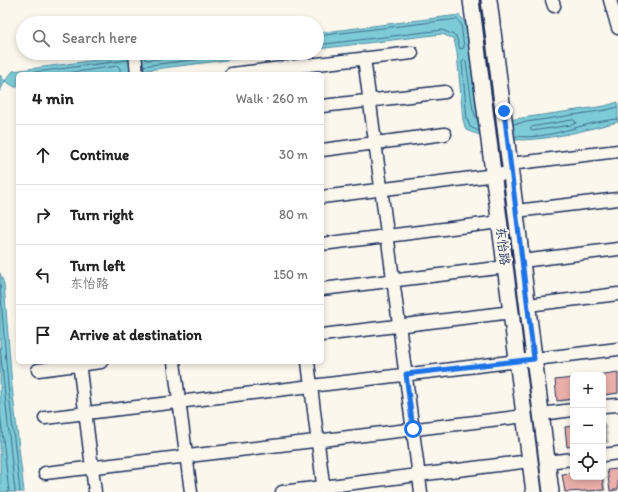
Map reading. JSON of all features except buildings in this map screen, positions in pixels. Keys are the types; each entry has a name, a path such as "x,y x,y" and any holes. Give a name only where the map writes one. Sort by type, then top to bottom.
{"street":[{"name":"东怡路","path":"472,0 534,492"},
{"name":"东怡路","path":"489,0 551,492"},
{"path":"610,0 618,28"},
{"path":"271,72 364,58 412,53"},
{"path":"364,58 421,492"},
{"path":"136,60 137,72"},
{"path":"324,106 445,92"},
{"path":"324,150 445,134"},
{"path":"324,197 494,175 510,163 618,151"},
{"path":"516,211 618,199"},
{"path":"324,244 500,222"},
{"path":"522,261 618,249"},
{"path":"324,289 506,267"},
{"path":"528,305 618,294"},
{"path":"324,335 512,312"},
{"path":"45,418 618,348"},
{"path":"38,370 73,364"},
{"path":"79,364 95,492"},
{"path":"174,364 191,492"},
{"path":"308,364 324,490"},
{"path":"606,406 618,404"},
{"path":"541,414 570,410"},
{"path":"45,473 525,416"},
{"path":"606,455 618,453"},
{"path":"547,462 570,459"},
{"path":"282,492 324,490 419,475 530,462"}],"water":[{"path":"459,15 465,22 479,118 494,122 605,106 618,102 618,122 561,135 523,140 485,136 466,130 463,120 457,53 454,39 442,34 324,48 324,32"},
{"path":"97,60 227,60 131,72 16,72 15,87 5,81 13,71"},
{"path":"0,75 5,81 0,91"},
{"path":"0,273 4,284 12,386 24,492 0,492"}],"route":[{"path":"413,429 406,374 534,359 504,111"}]}
